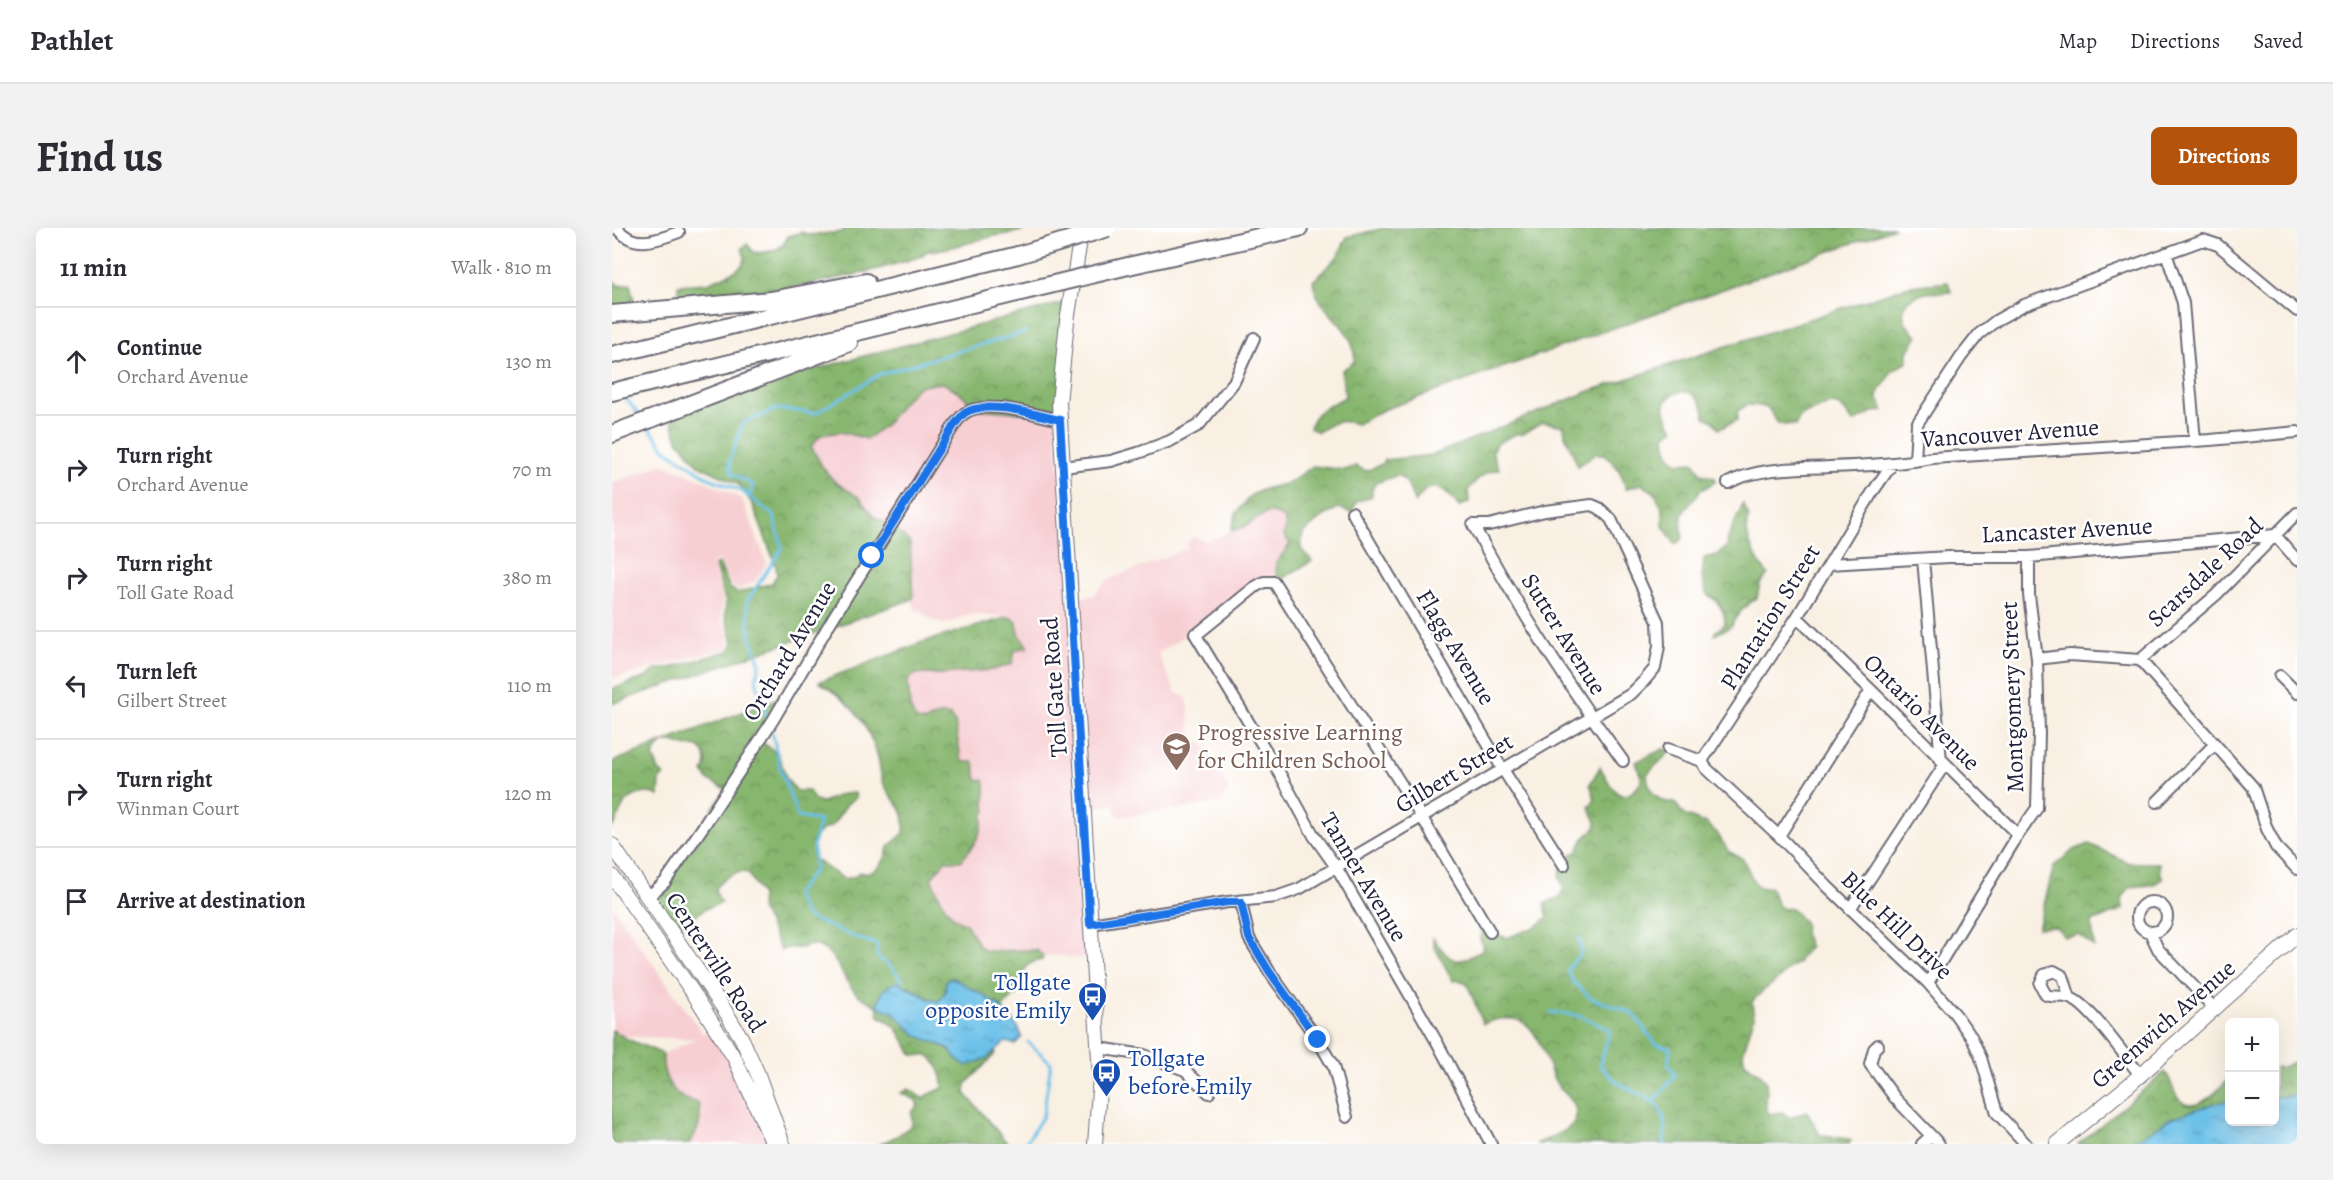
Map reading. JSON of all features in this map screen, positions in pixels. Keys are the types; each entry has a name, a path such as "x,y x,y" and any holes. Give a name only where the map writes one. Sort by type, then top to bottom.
{"highway":[{"path":"612,355 1018,255 1108,228"},
{"path":"615,391 1128,266 1299,228"},
{"path":"612,314 771,300 1018,255"},
{"path":"612,434 848,344 944,311"}],"main road":[{"name":"Toll Gate Road","path":"1082,228 1067,321 1059,403 1099,1048 1100,1089 1095,1144"},
{"name":"Centerville Road","path":"612,845 720,1003 757,1071 783,1144"},
{"name":"Centerville Road","path":"612,876 735,1059 773,1144"},
{"name":"Greenwich Avenue","path":"2057,1144 2141,1076 2297,934"},
{"path":"703,1009 720,1003"},
{"path":"711,1022 720,1003"}],"street":[{"path":"617,228 622,234 635,241 650,242 679,232"},
{"path":"1915,461 1917,424 1935,394 1979,334 1997,320 2024,305 2203,240 2218,244 2297,311"},
{"path":"2166,253 2183,303 2195,441"},
{"path":"1063,467 1111,461 1138,453 1170,441 1199,425 1234,382 1254,338"},
{"name":"Orchard Avenue","path":"648,897 665,882 705,824 955,424 966,412 982,408 1011,408 1060,420"},
{"name":"Vancouver Avenue","path":"1728,483 1741,476 1785,469 1892,464 2297,432"},
{"name":"Plantation Street","path":"1702,761 1797,617 1892,464"},
{"name":"Gilbert Street","path":"1090,924 1228,902 1276,897 1299,889 1631,694 1644,681 1655,668 1659,646 1658,622 1621,537 1611,519 1599,508 1592,505 1573,506 1489,525 1473,525"},
{"name":"Flagg Avenue","path":"1352,512 1502,768 1564,865"},
{"name":"Scarsdale Road","path":"2140,660 2216,595 2297,513"},
{"name":"Sutter Avenue","path":"1473,525 1558,668 1623,761"},
{"path":"2275,535 2297,560"},
{"name":"Lancaster Avenue","path":"1829,564 2029,557 2275,535"},
{"name":"Montgomery Street","path":"1928,983 2018,835 2037,808 2039,734 2037,659 2029,595 2029,557"},
{"path":"1851,909 1943,762 1923,559"},
{"name":"Tanner Avenue","path":"1421,816 1274,582 1264,582 1255,587 1195,634 1280,774 1314,836 1336,867 1438,1044 1491,1144"},
{"name":"Ontario Avenue","path":"1797,617 2018,835"},
{"path":"2037,659 2070,655 2140,660 2253,788 2267,829 2276,847 2297,869"},
{"path":"2280,676 2297,693"},
{"path":"1779,836 1871,690"},
{"path":"2157,802 2215,744"},
{"path":"1668,749 1702,761"},
{"name":"Blue Hill Drive","path":"1702,761 1706,768 1779,836 1928,983 1955,1014 1972,1038 1981,1058 1997,1113 2026,1144"},
{"path":"1421,816 1490,932"},
{"path":"1241,902 1249,938 1333,1066 1347,1117"},
{"path":"2150,932 2158,949 2215,1009"},
{"path":"2070,998 2090,1014 2141,1076"},
{"path":"1878,1045 1874,1049 1870,1064 1895,1098 1935,1140 1922,1144"},
{"path":"1099,1048 1144,1055 1185,1070 1209,1094"}],"shaded area":[{"path":"943,383 959,392 977,409 1054,418 1072,596 1092,596 1108,580 1188,548 1186,543 1193,537 1207,541 1248,525 1266,512 1275,513 1284,518 1290,544 1276,563 1277,582 1253,593 1202,636 1187,634 1158,654 1176,693 1184,696 1188,702 1191,738 1185,743 1202,741 1229,790 1224,801 1120,817 1115,811 1114,804 1086,808 1093,957 1071,958 1059,955 1043,957 1037,950 985,951 966,924 954,918 944,905 931,878 986,812 985,783 977,780 961,759 957,734 938,715 924,722 915,719 910,707 908,680 916,674 981,670 1012,664 1015,650 1027,647 1020,636 1016,620 1012,617 970,614 944,624 929,619 922,611 916,610 913,606 910,542 890,525 873,516 860,498 835,483 811,446 821,435 841,432 867,439 919,386"},
{"path":"663,464 742,499 767,563 755,581 738,590 732,586 720,560 712,563 723,602 721,616 730,640 726,648 612,679 612,483"},
{"path":"612,906 703,1034 714,1025 774,1144 689,1144 697,1134 702,1114 698,1102 685,1101 675,1092 667,1080 662,1064 663,1054 695,1039 612,1036"}],"green space":[{"path":"845,228 1029,228 927,251 922,256 832,280 771,291 679,303 678,285 708,283 735,271 742,265 745,258 742,248 747,244 754,252 770,252 783,245 788,236 802,232 809,235 842,232"},
{"path":"1384,228 1895,228 1383,410 1357,424 1346,421 1336,422 1318,432 1310,428 1314,417 1323,409 1345,397 1342,370 1354,362 1354,349 1344,329 1321,302 1313,281 1338,256 1347,237"},
{"path":"612,279 618,285 630,284 635,305 612,307"},
{"path":"1948,282 1951,292 1922,294 1914,297 1904,307 1904,318 1907,324 1918,335 1908,352 1908,361 1891,372 1879,390 1878,398 1884,411 1872,412 1854,422 1841,407 1830,404 1802,416 1798,419 1796,426 1778,424 1766,407 1746,405 1737,412 1737,421 1719,429 1713,421 1705,417 1696,396 1688,392 1681,392 1668,399 1665,411 1674,429 1665,436 1670,454 1678,463 1694,462 1701,474 1715,478 1715,482 1699,491 1685,510 1681,524 1683,539 1675,544 1663,526 1663,510 1654,492 1641,484 1625,489 1618,470 1604,454 1595,454 1578,466 1565,435 1564,426 1543,422 1522,434 1518,433 1496,444 1492,452 1499,469 1478,479 1468,490 1469,502 1459,507 1449,494 1436,487 1425,490 1415,503 1407,483 1398,475 1376,483 1372,489 1372,496 1356,502 1352,512 1338,508 1321,518 1303,534 1301,549 1312,561 1277,582 1276,563 1290,544 1284,535 1286,526 1284,518 1269,513 1231,531 1236,513 1251,495 1264,489 1289,483 1313,466 1345,470 1356,466 1366,471 1382,464 1384,460 1433,455 1587,392 1909,286"},
{"path":"1070,301 1060,416 977,409 959,392 943,383 919,386 887,423 867,439 841,432 821,435 811,446 824,469 835,482 860,498 873,516 890,525 910,542 913,599 612,704 612,689 647,677 656,669 667,669 728,651 733,642 725,615 726,603 715,566 719,563 730,588 737,593 772,583 777,575 776,566 752,503 738,484 698,465 678,440 670,416 774,380"},
{"path":"1743,504 1749,517 1747,530 1751,547 1768,574 1760,584 1757,598 1742,610 1732,626 1714,635 1725,624 1725,619 1720,606 1707,594 1702,578 1704,558 1717,555 1727,547 1731,531"},
{"path":"1008,617 1016,620 1020,636 1028,647 1015,650 1012,664 992,670 916,674 908,680 910,707 915,719 924,722 938,715 949,715 955,722 961,759 964,762 974,762 977,780 984,780 985,784 986,812 983,814 982,827 977,839 961,861 945,861 931,878 944,905 954,918 966,924 985,951 1037,950 1043,957 1042,960 1026,968 1017,993 1003,1008 951,977 946,981 945,993 939,1001 931,1000 909,986 880,996 878,1006 893,1013 918,1036 948,1048 960,1062 996,1050 995,1054 966,1084 965,1093 1008,1144 880,1144 897,1136 912,1125 912,1112 918,1106 916,1100 901,1093 909,1089 922,1098 943,1088 936,1063 930,1056 913,1055 896,1027 879,1016 877,1006 859,996 847,982 830,954 824,949 812,945 781,950 760,907 761,895 748,873 734,874 721,882 715,890 721,903 707,908 673,931 650,898 726,789 708,780 703,772 706,760 701,749 673,742 663,743 653,756 659,771 664,775 660,780 659,796 643,793 632,797 624,805 612,827 612,762 789,694 761,741 778,754 787,780 797,791 809,791 820,803 842,794 855,793 856,798 847,804 832,826 817,834 813,843 815,860 844,879 856,876 859,872 870,872 879,867 888,847 904,833 903,816 884,784 874,745 863,723 848,705 819,682 923,642"},
{"path":"1663,749 1671,751 1647,774 1649,786 1655,795 1664,801 1675,803 1685,816 1705,822 1717,833 1728,851 1743,859 1755,884 1762,888 1770,887 1778,905 1784,909 1791,908 1805,923 1804,933 1810,947 1799,959 1799,963 1788,969 1752,1002 1754,1017 1743,1053 1745,1063 1759,1073 1766,1082 1766,1110 1769,1114 1782,1112 1790,1118 1807,1111 1820,1135 1851,1140 1849,1144 1536,1144 1558,1135 1572,1125 1576,1114 1573,1103 1555,1081 1539,1042 1525,1023 1514,1019 1501,1019 1483,1024 1468,985 1460,980 1453,981 1434,946 1433,938 1445,954 1461,960 1484,949 1480,939 1482,929 1507,938 1544,921 1548,916 1544,904 1560,897 1564,888 1559,877 1562,866 1560,860 1578,851 1584,838 1595,829 1596,822 1589,807 1595,799 1590,784 1600,767 1613,789 1623,795 1628,794 1635,790 1642,781 1636,762"},
{"path":"2089,844 2129,863 2159,863 2163,879 2152,885 2130,887 2122,898 2123,909 2092,922 2094,947 2079,935 2065,937 2056,927 2038,928 2054,866 2074,850"},
{"path":"612,1030 663,1054 664,1071 671,1086 682,1097 698,1102 699,1124 689,1144 612,1144"},
{"path":"2293,1062 2297,1064 2297,1096 2279,1097 2279,1068"},
{"path":"2165,1072 2178,1098 2191,1105 2205,1100 2225,1082 2225,1102 2169,1119 2128,1144 2078,1144"}],"water":[{"path":"951,977 1002,1009 1017,1026 1022,1037 1015,1044 1005,1042 987,1058 967,1066 960,1062 948,1048 918,1036 893,1013 878,1006 884,991 898,982 931,1000 939,1001 945,993 946,981"},
{"path":"2297,1096 2297,1144 2128,1144 2169,1119 2225,1102 2225,1126 2279,1126 2279,1097"}],"waterway":[{"path":"749,497 753,485 732,474 729,462 743,423 777,409 816,413 880,374 1026,332"},
{"path":"624,396 640,416"},
{"path":"648,426 665,449 709,478 742,491 774,516 782,548 747,601 750,635 760,664 756,680 768,721"},
{"path":"772,732 781,771 798,817 820,821 813,845 815,869 795,895 806,916 854,937 877,944 877,957 892,967 902,981"},
{"path":"1579,938 1581,953 1567,970 1574,983 1591,998 1632,1013 1656,1044 1670,1048 1668,1064 1675,1075 1655,1101"},
{"path":"1551,1012 1581,1016 1610,1030 1600,1065 1615,1080 1654,1102 1660,1109 1665,1129 1664,1144"},
{"path":"1025,1144 1043,1116 1051,1063 1028,1042"}],"place":[{"name":"Progressive Learning for Children School","path":"1176,772"},
{"name":"Tollgate opposite Emily","path":"1092,1022"},
{"name":"Tollgate before Emily","path":"1107,1098"}],"route":[{"path":"872,556 955,424 966,412 982,408 1011,408 1060,420 1090,924 1228,902 1241,902 1249,938 1269,971 1318,1040"}]}
